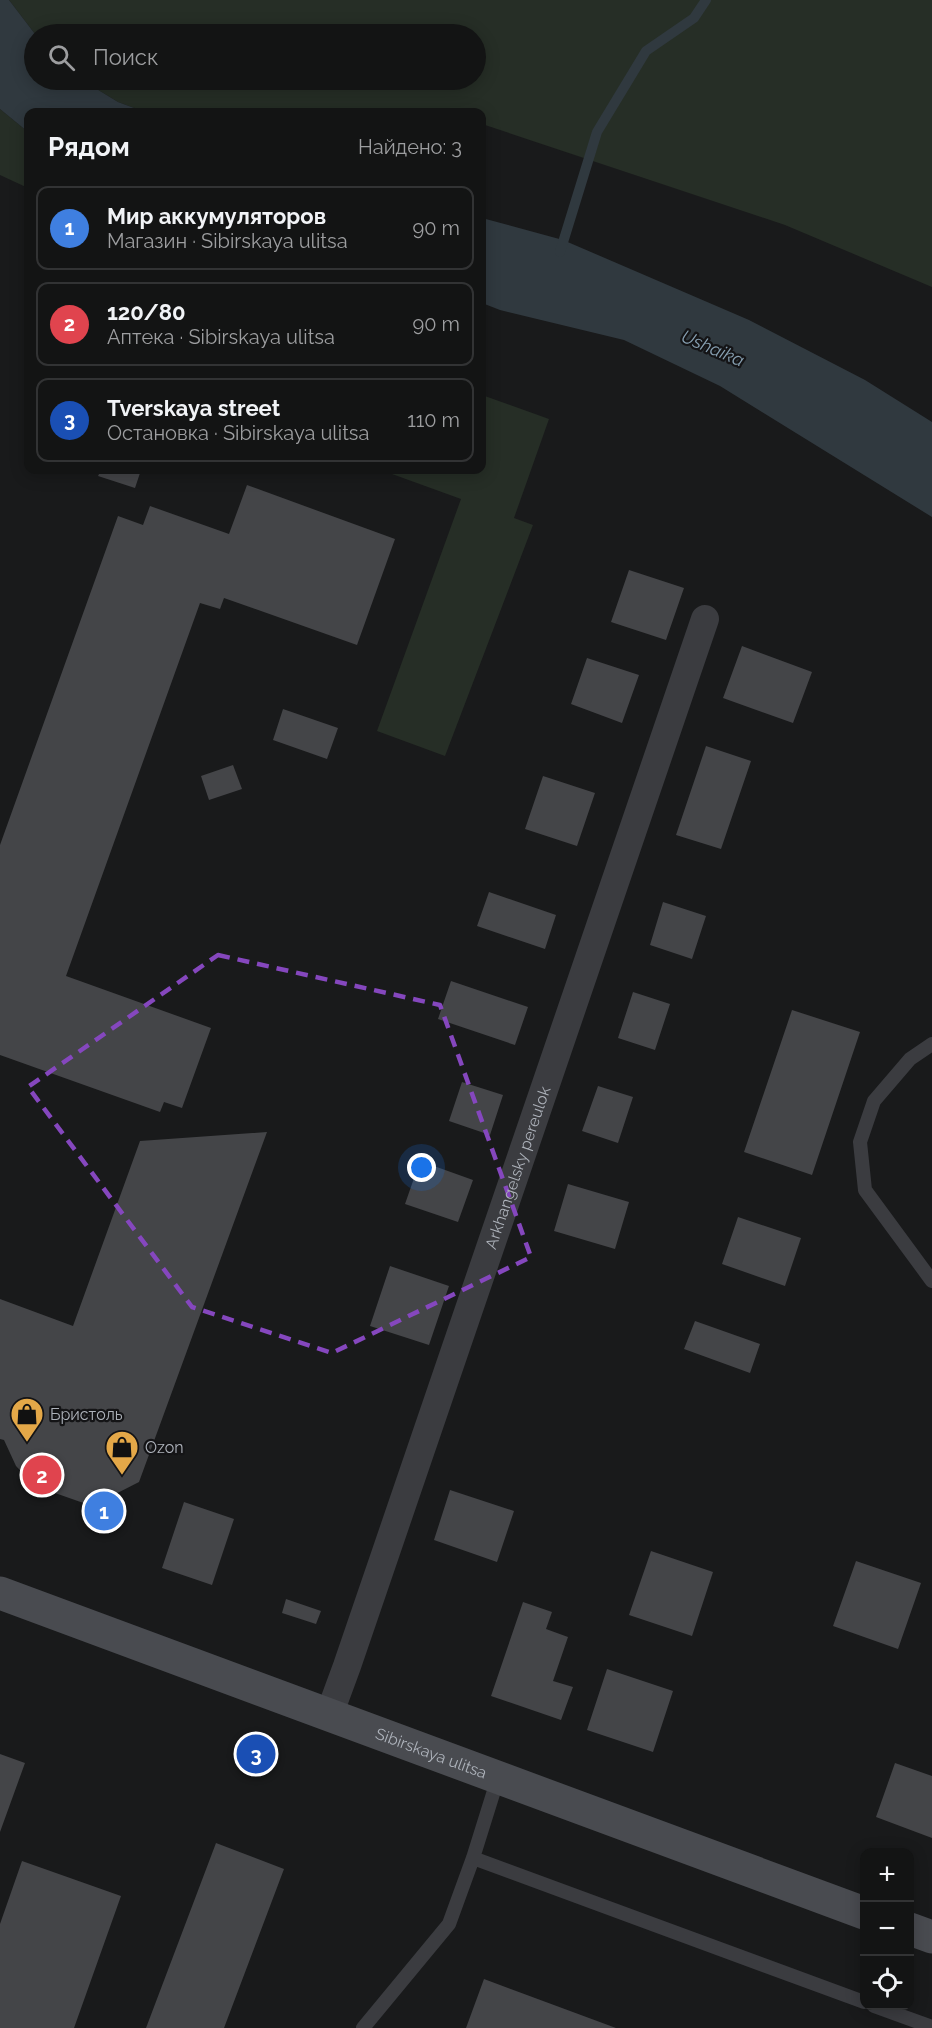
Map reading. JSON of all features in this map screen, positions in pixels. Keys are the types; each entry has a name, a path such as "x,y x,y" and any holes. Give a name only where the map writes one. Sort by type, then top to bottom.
{"main road":[{"name":"Sibirskaya ulitsa","path":"0,1593 860,1912"},
{"path":"914,1931 932,1937"}],"street":[{"name":"Arkhangelsky pereulok","path":"329,1715 705,619"}],"lane":[{"path":"932,1044 910,1059 874,1101 860,1142 865,1190 932,1281"},
{"path":"363,2028 449,1924 498,1778"},
{"path":"473,1858 860,2001"},
{"path":"885,2010 932,2027"}],"highlighted area":[{"path":"218,955 440,1005 531,1257 332,1353 192,1307 28,1087"}],"shaded area":[{"path":"9,0 932,0 932,287 785,225 486,125 486,108 134,108 118,102 98,90 486,90 486,24 27,24"},
{"path":"0,109 24,129 24,186 0,175"},
{"path":"486,396 549,419 514,518 533,525 445,756 377,731 461,499 392,474 486,474"}],"water":[{"path":"0,0 9,0 27,24 24,24 24,90 98,90 118,102 134,108 24,108 24,129 0,109"},
{"name":"Ushaika","path":"486,219 563,240 749,320 865,380 932,422 932,517 720,386 624,340 486,305"}],"building":[{"path":"99,474 140,474 135,488 98,476"},
{"path":"247,485 395,539 357,645 224,598 220,609 200,603 66,976 211,1028 182,1108 164,1102 160,1112 0,1055 0,845 118,516 143,525 150,506 229,534"},
{"path":"629,570 684,588 666,640 611,622"},
{"path":"742,646 812,672 793,723 723,698"},
{"path":"587,658 639,675 622,723 571,704"},
{"path":"283,709 338,728 327,759 273,740"},
{"path":"706,746 751,761 721,849 676,835"},
{"path":"233,765 242,789 209,800 201,776"},
{"path":"543,776 595,793 577,846 525,829"},
{"path":"489,892 556,915 545,949 477,926"},
{"path":"663,902 706,916 692,959 650,945"},
{"path":"451,981 528,1007 515,1045 438,1019"},
{"path":"633,992 670,1004 655,1050 618,1038"},
{"path":"792,1010 860,1032 812,1175 744,1152"},
{"path":"462,1082 503,1095 490,1135 449,1121"},
{"path":"598,1086 633,1097 618,1143 582,1131"},
{"path":"267,1132 139,1482 92,1506 35,1486 16,1466 4,1440 0,1439 0,1299 73,1326 140,1141"},
{"path":"420,1161 473,1180 458,1222 405,1204"},
{"path":"568,1184 629,1202 615,1249 554,1231"},
{"path":"738,1217 801,1238 785,1286 722,1264"},
{"path":"390,1266 449,1286 429,1345 370,1326"},
{"path":"695,1321 760,1344 750,1373 684,1349"},
{"path":"450,1490 514,1511 497,1562 434,1540"},
{"path":"184,1502 234,1519 212,1585 162,1568"},
{"path":"651,1551 713,1572 692,1636 629,1615"},
{"path":"856,1561 921,1583 898,1649 833,1626"},
{"path":"286,1599 321,1611 316,1624 282,1613"},
{"path":"523,1602 552,1612 546,1629 568,1637 553,1681 573,1687 561,1720 491,1696"},
{"path":"607,1669 673,1691 653,1752 587,1730"},
{"path":"0,1754 25,1763 0,1832"},
{"path":"895,1763 932,1776 932,1838 876,1817"},
{"path":"216,1843 284,1869 224,2028 146,2028"},
{"path":"22,1861 121,1896 74,2028 0,2028 0,1924"},
{"path":"484,1979 616,2028 466,2028"}],"waterway":[{"path":"560,252 597,132 646,51 694,18 706,0"}],"place":[{"name":"Бристоль","path":"27,1443"},
{"name":"120/80","path":"42,1475"},
{"name":"Ozon","path":"122,1476"},
{"name":"Мир аккумуляторов","path":"104,1511"},
{"name":"Tverskaya street","path":"256,1754"}]}
